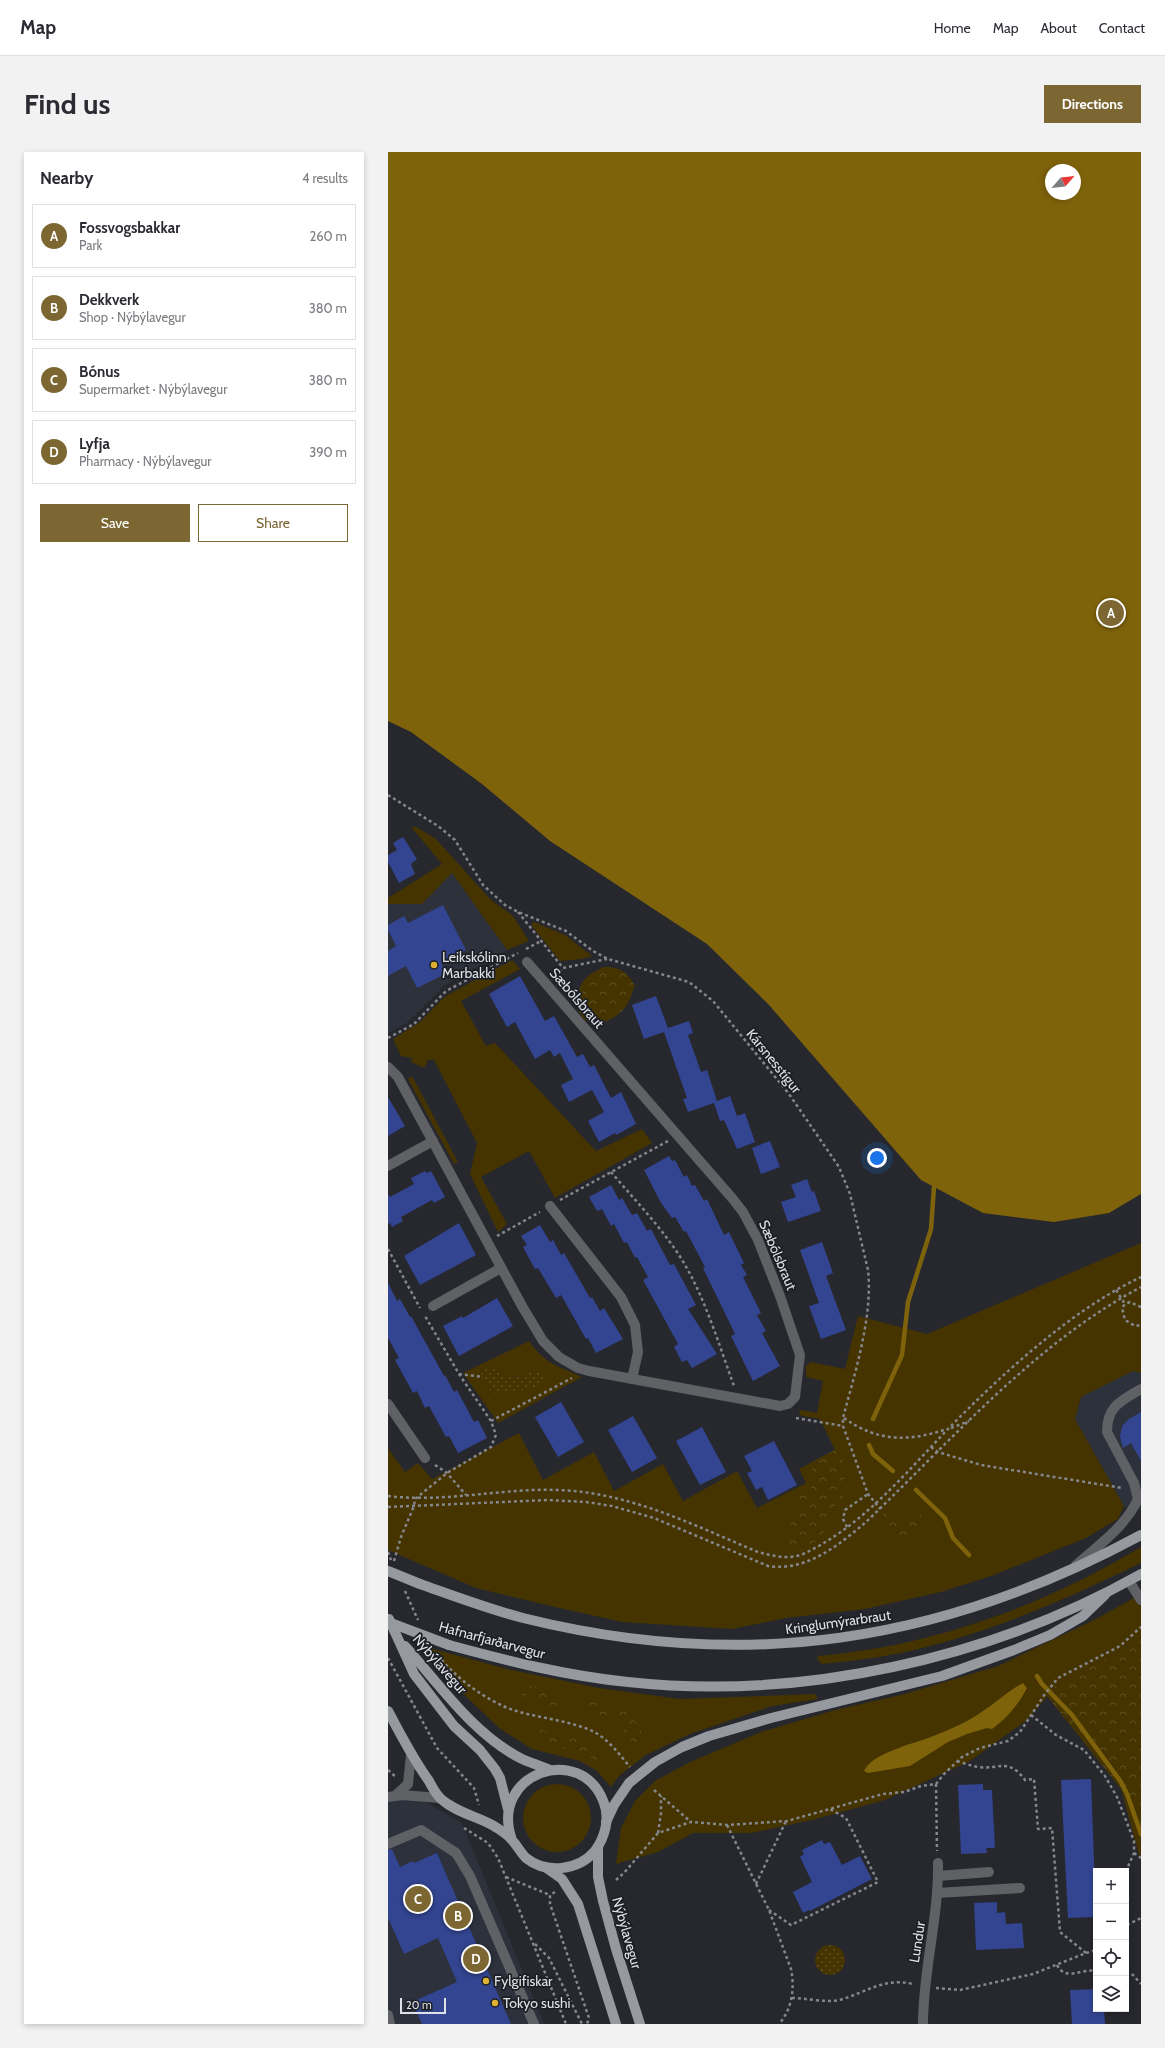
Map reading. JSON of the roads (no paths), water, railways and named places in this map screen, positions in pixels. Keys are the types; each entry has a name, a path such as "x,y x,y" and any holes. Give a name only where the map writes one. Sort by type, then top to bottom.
{"main road":[{"name":"Kringlumýrarbraut","path":"388,1572 523,1618 604,1634 652,1641 739,1646 804,1643 859,1635 925,1622 1005,1598 1068,1572 1141,1535"},
{"path":"606,1822 614,1805 629,1783 656,1762 682,1747 708,1736 771,1718 942,1676 1014,1650 1050,1635 1083,1616 1111,1590 1141,1574"},
{"name":"Hafnarfjarðarvegur","path":"388,1622 449,1645 529,1666 591,1678 669,1685 789,1683 866,1672 973,1647 1006,1636 1111,1590"},
{"path":"388,1617 399,1639"},
{"name":"Nýbýlavegur","path":"399,1639 470,1719 494,1741 522,1759 550,1770"},
{"name":"Nýbýlavegur","path":"399,1639 414,1674 435,1703 495,1769 500,1778 508,1809"},
{"path":"388,1711 411,1755 440,1798 459,1811 494,1826 512,1840 526,1857 545,1867 562,1879 578,1904 614,2022"},
{"path":"512,1840 508,1828 508,1809 515,1793 526,1780 542,1772 550,1770 570,1771 579,1774 594,1786 604,1803 606,1822 605,1830 598,1847 586,1859 575,1865 562,1868 545,1867"},
{"name":"Nýbýlavegur","path":"598,1847 598,1877 603,1901 616,1949 640,2024"}],"street":[{"name":"Sæbólsbraut","path":"388,1067 398,1077 537,1332 543,1341 559,1357 589,1371 780,1406 788,1404 795,1397 800,1355 780,1296 752,1226 732,1198 527,962"},
{"path":"388,1166 433,1141"},
{"path":"550,1206 621,1297 635,1325 638,1334 638,1352 632,1379"},
{"path":"433,1306 501,1268"},
{"path":"1068,1572 1108,1537 1132,1512 1138,1499 1137,1481 1107,1432 1107,1423 1117,1403 1141,1389"},
{"path":"388,1404 425,1458"},
{"path":"1129,1581 1141,1600"},
{"path":"392,1796 408,1784 411,1755"},
{"path":"392,1796 440,1798"},
{"path":"388,1844 421,1830 456,1853 470,1876 534,2024"},
{"name":"Lundur","path":"923,2024 924,1987 933,1935 938,1863"},
{"path":"938,1876 989,1872"},
{"path":"937,1893 1020,1888"},
{"path":"388,2016 390,2024"}],"waterway":[{"path":"873,1419 902,1355 908,1302 931,1229 934,1187"},
{"path":"869,1445 873,1454 893,1471"},
{"path":"916,1490 945,1518 953,1538 969,1555"},
{"path":"1037,1676 1042,1684 1072,1715 1121,1782 1127,1794 1141,1834"}],"place":[{"name":"Fossvogsbakkar","path":"1111,613"},
{"name":"Leikskólinn Marbakki","path":"434,965"},
{"name":"Bónus","path":"418,1899"},
{"name":"Dekkverk","path":"458,1916"},
{"name":"Lyfja","path":"476,1959"},
{"name":"Fylgifiskar","path":"486,1981"},
{"name":"Tokyo sushi","path":"495,2003"}]}
